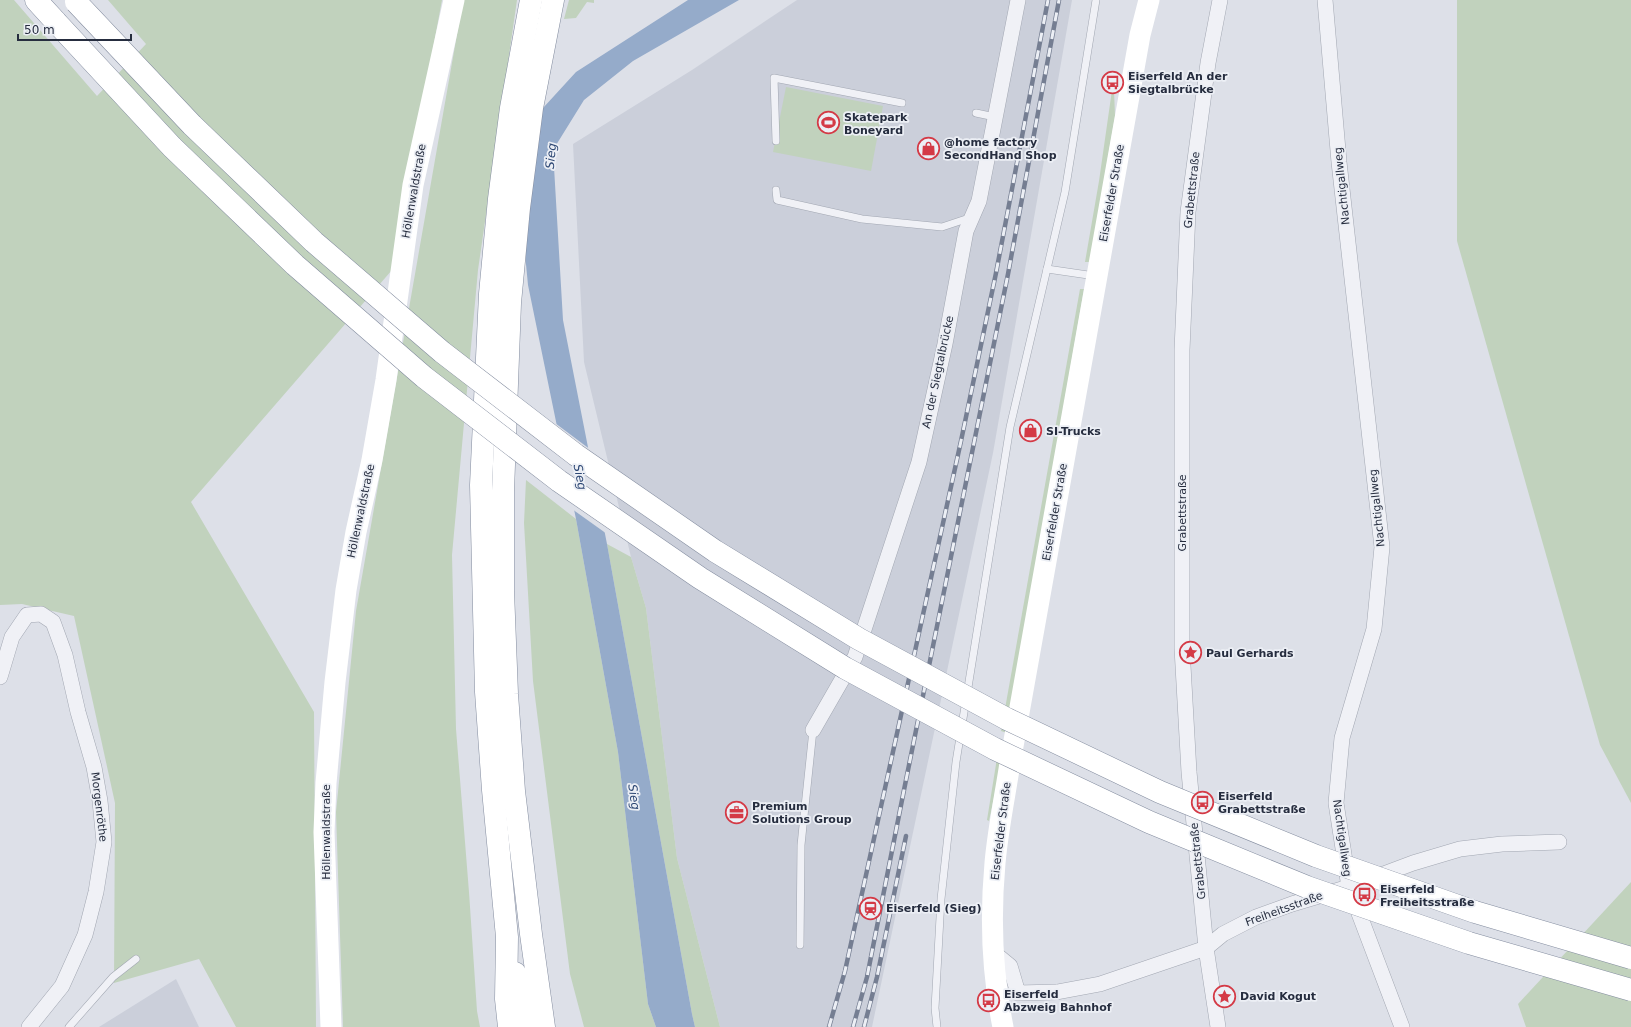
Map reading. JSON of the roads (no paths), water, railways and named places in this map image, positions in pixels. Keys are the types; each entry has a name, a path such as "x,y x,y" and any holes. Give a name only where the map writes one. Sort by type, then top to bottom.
{"highway":[{"path":"36,0 172,147 296,265 424,377 559,481 700,578 845,668 995,749 1149,822 1307,887 1468,943 1631,990"},
{"path":"76,1 192,125 314,242 366,287 442,352 576,455 715,551 859,639 1007,720 1160,792 1338,864 1475,912 1631,958"},
{"path":"509,1027 506,999 507,937 493,790 486,684 481,485 490,294 499,200 511,108 541,5"},
{"path":"541,5 532,108 519,208 510,303 506,394 503,591 507,694 514,791 530,934 544,1027"},
{"path":"507,937 527,1027"}],"main road":[{"name":"Höllenwaldstraße","path":"331,1027 324,832 326,783 335,682 346,590 356,532 372,460 386,380 413,186 454,0"},
{"name":"Eiserfelder Straße","path":"1002,1027 996,991 993,952 995,862 1012,749 1140,36 1149,0"}],"street":[{"name":"An der Siegtalbrücke","path":"813,730 855,657 919,462 945,344 966,231 979,201 1018,0"},
{"name":"Grabettstraße","path":"1218,1027 1206,948 1189,772 1182,648 1182,350 1188,212 1208,63 1220,0"},
{"name":"Nachtigallweg","path":"1325,0 1339,162 1382,547 1374,629 1342,738 1336,803 1349,887 1402,1027"},
{"name":"Morgenröthe","path":"0,676 12,638 27,615 41,614 53,622 65,655 78,712 94,767 100,801 104,842 96,892 84,935 62,986 29,1027"},
{"name":"Freiheitsstraße","path":"993,952 1010,966 1018,993 1056,992 1100,984 1206,948 1223,934 1256,917 1292,904 1349,887 1413,863 1460,849 1502,844 1560,842"}],"lane":[{"path":"938,1027 935,1008 941,899 960,734 1010,427 1065,192 1096,0"},
{"path":"776,141 774,78 902,103"},
{"path":"976,114 995,117"},
{"path":"776,190 777,200 862,220 942,227 973,216"},
{"path":"1047,269 1097,276"},
{"path":"800,945 801,845 813,730"},
{"path":"960,734 1012,749"},
{"path":"69,1027 113,977 136,959"}],"water":[{"name":"Sieg","path":"688,0 739,0 633,61 584,100 553,150 563,320 607,544 695,1027 656,1027 648,1004 618,752 576,519 528,285 520,202 532,120 576,72"}],"railway":[{"path":"829,1027 845,971 961,441 996,273 1048,0"},
{"path":"853,1027 867,977 1008,274 1059,0"},
{"path":"864,1027 877,977 906,836"}],"place":[{"name":"Eiserfeld An der Siegtalbrücke","path":"1113,82"},
{"name":"Skatepark Boneyard","path":"829,123"},
{"name":"@home factory SecondHand Shop","path":"928,148"},
{"name":"SI-Trucks","path":"1030,431"},
{"name":"Paul Gerhards","path":"1191,653"},
{"name":"Eiserfeld Grabettstraße","path":"1203,802"},
{"name":"Premium Solutions Group","path":"737,812"},
{"name":"Eiserfeld Freiheitsstraße","path":"1364,895"},
{"name":"Eiserfeld (Sieg)","path":"870,908"},
{"name":"David Kogut","path":"1224,996"},
{"name":"Eiserfeld Abzweig Bahnhof","path":"988,1000"}]}
